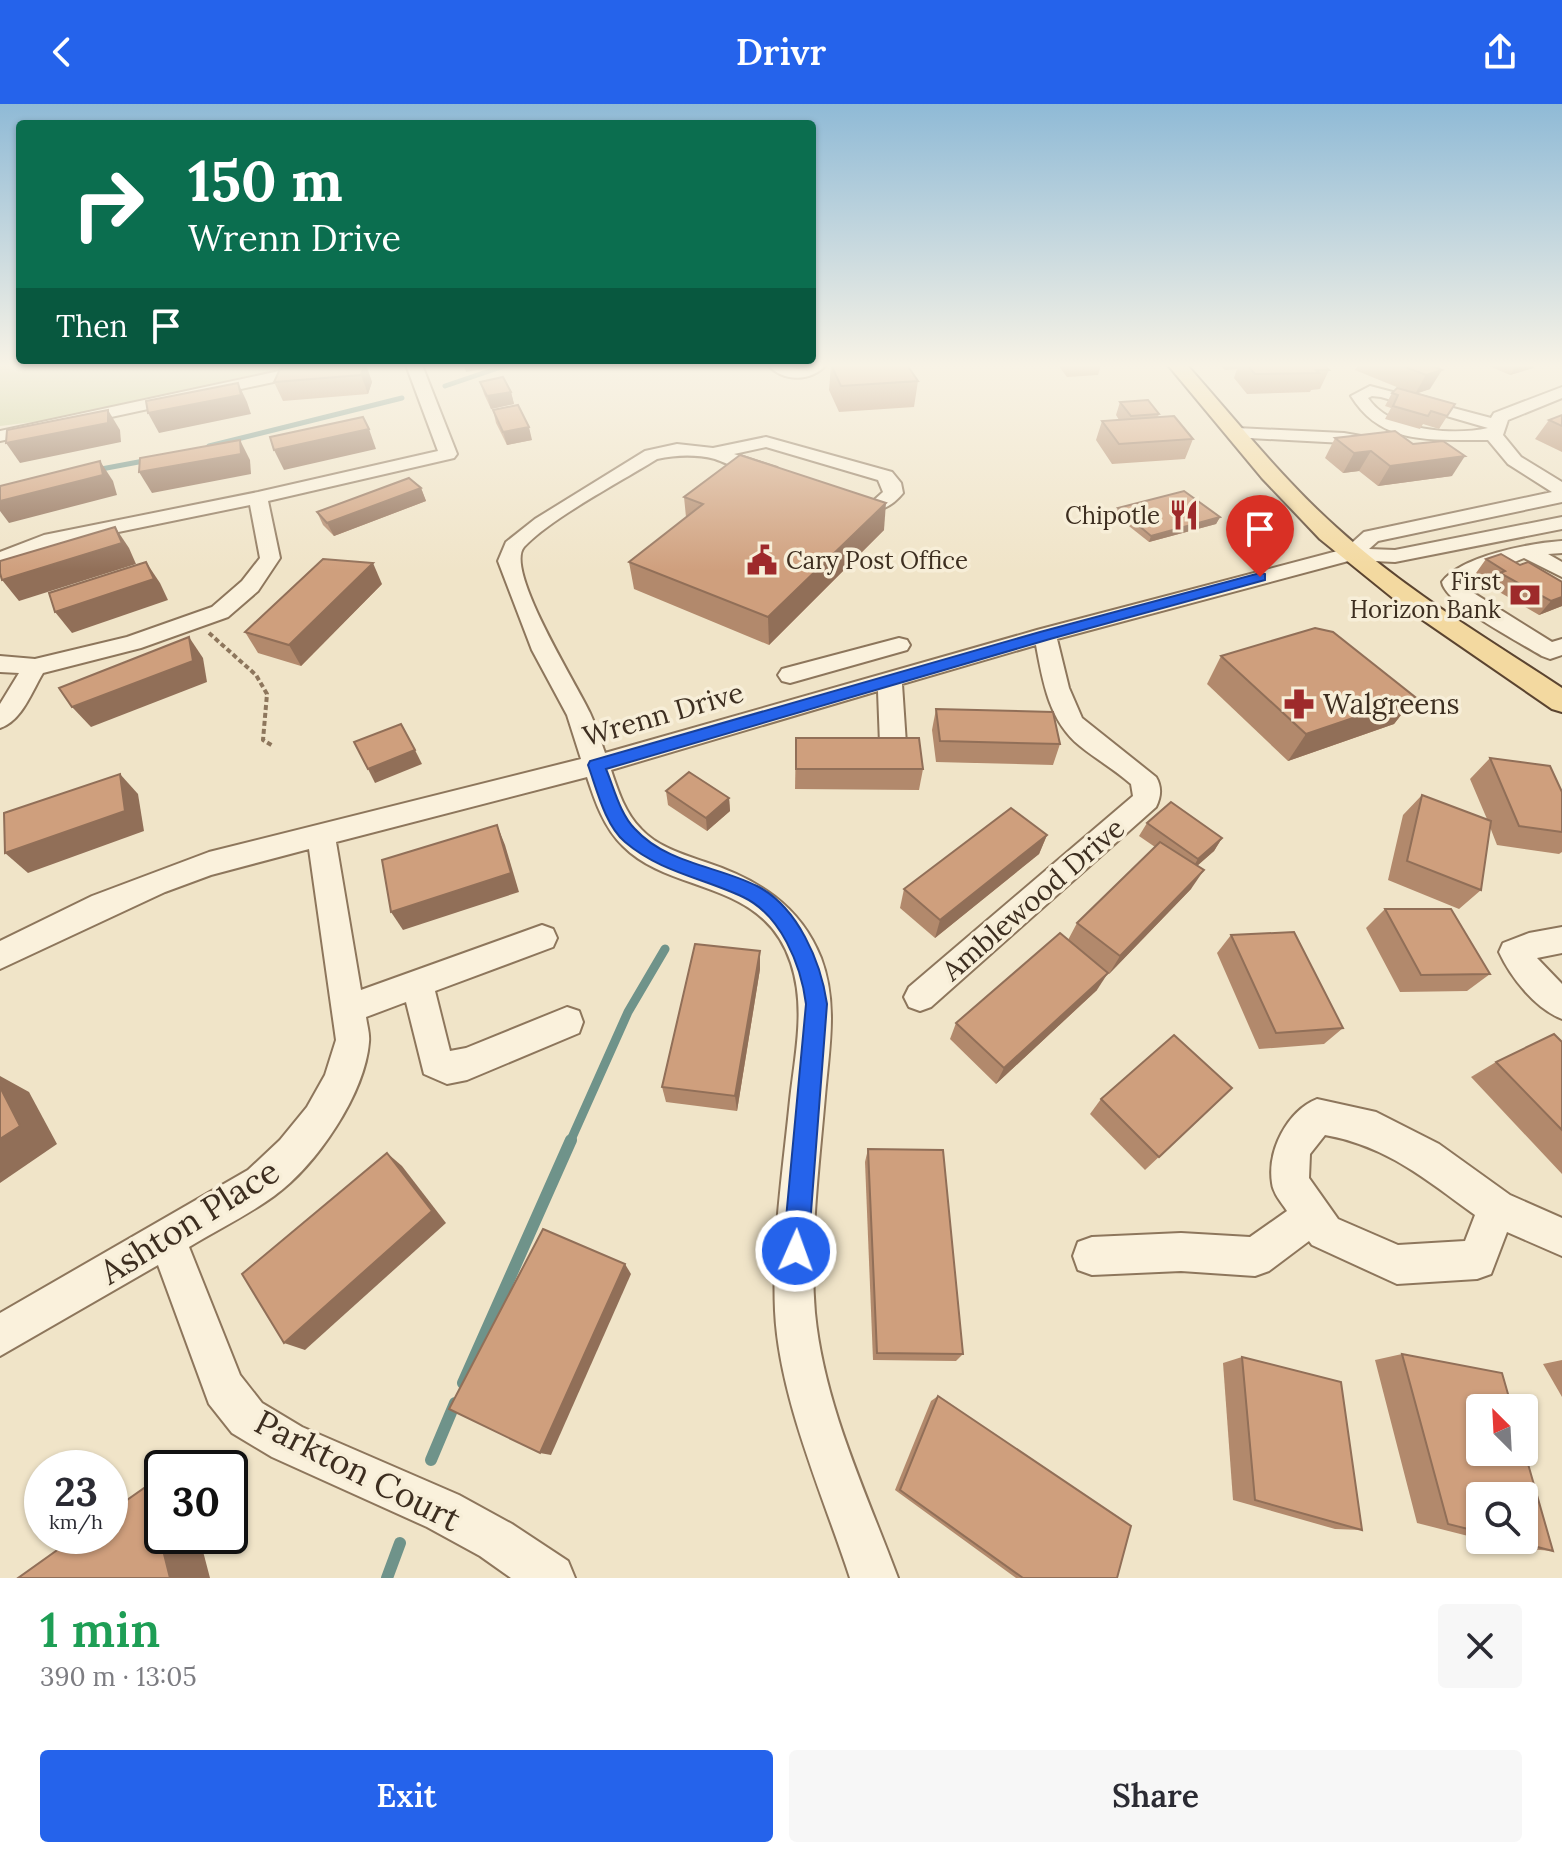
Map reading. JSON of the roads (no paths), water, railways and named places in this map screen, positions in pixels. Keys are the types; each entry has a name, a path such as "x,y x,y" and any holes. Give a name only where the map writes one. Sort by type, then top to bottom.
{"main road":[{"path":"1238,434 1280,485 1352,554 1428,611 1562,702"}],"street":[{"path":"0,559 44,541 258,498 448,454 440,434"},
{"path":"1260,434 1443,447 1498,437"},
{"path":"1452,434 1498,437"},
{"path":"1490,434 1498,437 1562,490"},
{"path":"713,453 766,442 885,476 892,483 893,493 875,509 831,493"},
{"path":"786,478 713,453 677,449 651,455 542,523 513,546 508,561 549,662 577,711 618,820 630,836 669,862 752,892 777,912 799,946 813,977 817,1004 796,1221 795,1312 805,1381 874,1578"},
{"path":"1352,554 1371,536 1562,496"},
{"path":"0,664 35,667 133,643 220,612 250,586 270,558 258,498"},
{"path":"1352,554 1395,556 1562,523"},
{"path":"1562,547 1525,550 1458,576 1453,582 1454,589 1464,597 1550,651 1562,646"},
{"path":"1525,550 1562,571"},
{"name":"Wrenn Drive","path":"0,956 70,918 155,881 596,765 1045,635 1352,554"},
{"name":"Amblewood Drive","path":"920,997 1146,800 1147,784 1136,772 1080,733 1060,701 1045,635"},
{"path":"790,675 899,645"},
{"path":"0,719 9,710 35,667"},
{"path":"890,680 893,744"},
{"name":"Ashton Place","path":"0,1336 261,1183 286,1163 312,1134 349,1063 353,1040 351,1008 321,837"},
{"path":"351,1008 542,938"},
{"path":"1562,940 1514,952 1540,985 1562,1004"},
{"path":"417,983 436,1063 447,1068 467,1064 567,1022"},
{"path":"1497,1208 1477,1260 1397,1265 1325,1232 1290,1183 1292,1148 1317,1116 1364,1124 1426,1157 1497,1208 1562,1237"},
{"path":"1092,1256 1181,1252 1255,1257 1313,1215"},
{"name":"Parkton Court","path":"167,1239 224,1389 247,1418 287,1442 443,1511 496,1540 551,1578"}],"waterway":[{"path":"209,446 258,434"},
{"path":"96,470 149,460"},
{"path":"570,1142 628,1012 665,949"},
{"path":"463,1383 571,1140"},
{"path":"431,1460 455,1403"},
{"path":"387,1578 400,1543"}],"place":[{"name":"Chipotle","path":"1184,515"},
{"name":"Cary Post Office","path":"762,560"},
{"name":"First Horizon Bank","path":"1525,595"},
{"name":"Walgreens","path":"1299,704"}]}
